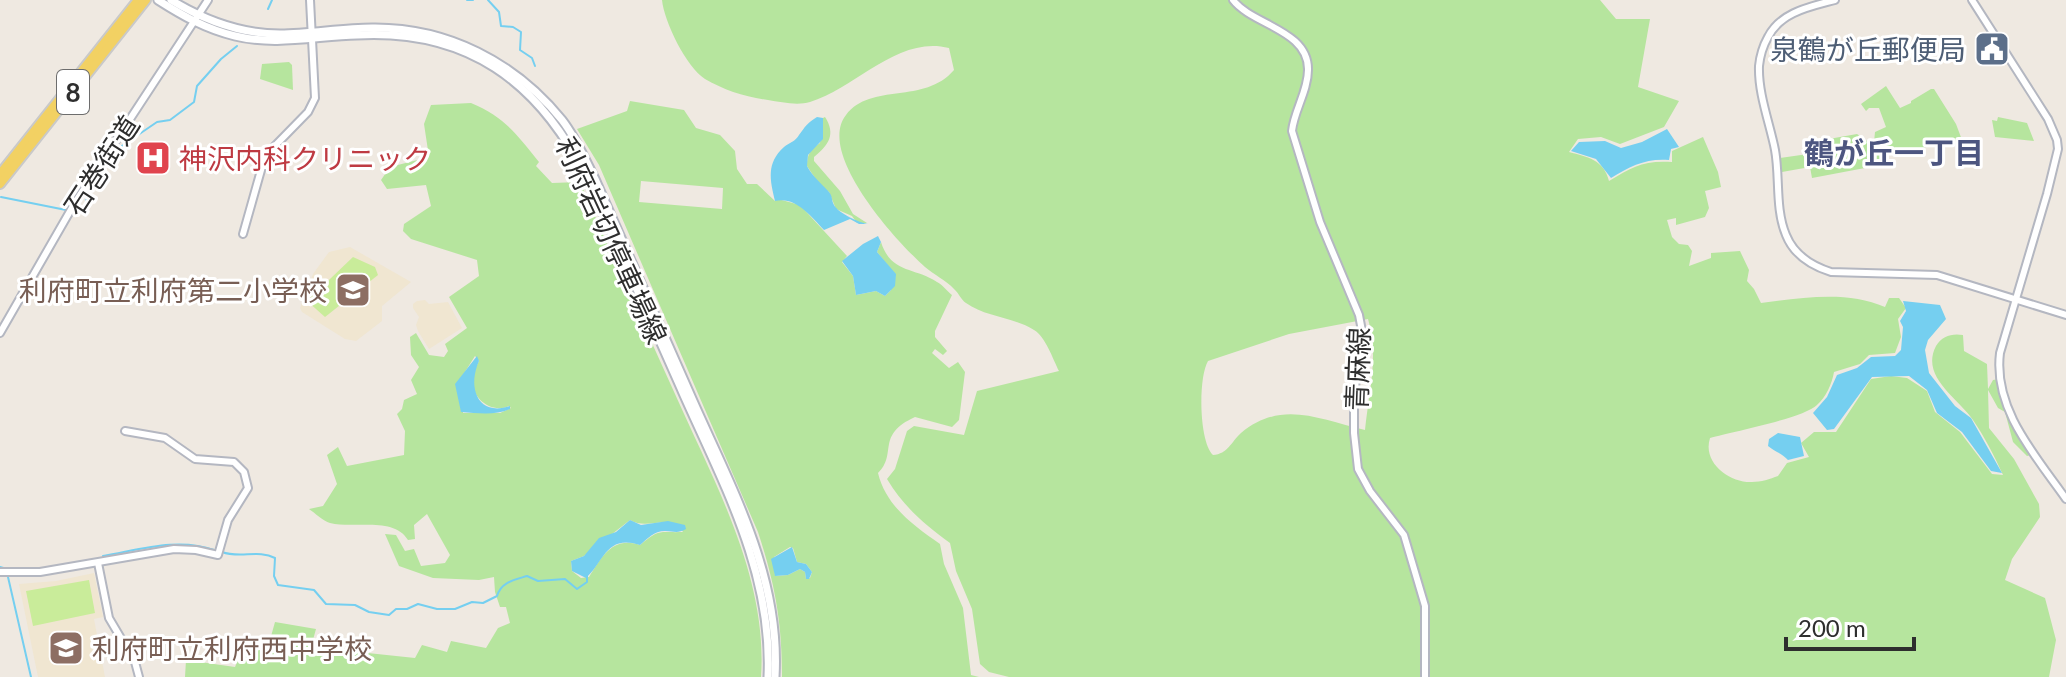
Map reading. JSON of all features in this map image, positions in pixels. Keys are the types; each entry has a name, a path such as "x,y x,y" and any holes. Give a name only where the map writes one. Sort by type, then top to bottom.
{"main road":[{"name":"8","path":"0,174 138,0"},
{"name":"8","path":"0,184 146,0"},
{"name":"利府岩切停車場線","path":"158,0 196,19 266,33 397,35 452,47 498,70 532,97 553,119 586,176 741,524 762,591 769,644 768,677"},
{"name":"利府岩切停車場線","path":"171,0 196,19"},
{"name":"利府岩切停車場線","path":"311,35 386,28 418,31 449,39 501,64 536,92 563,122 595,179 747,521 768,588 775,641 775,677"}],"street":[{"name":"石巻街道","path":"0,333 73,206 208,0"},
{"path":"243,234 265,156 313,103 316,92 310,0"},
{"name":"青麻線","path":"1233,0 1240,10 1279,30 1300,47 1305,57 1308,70 1292,131 1320,222 1359,315 1362,331 1354,396 1358,469 1370,491 1404,535 1425,606 1425,677"},
{"path":"1835,0 1784,18 1769,35 1761,51 1760,81 1776,151 1786,236 1805,260 1831,272 1937,275 2066,315"},
{"path":"1972,0 2048,119 2057,140 2047,194 2000,353 1998,374 2009,415 2066,499"},
{"path":"2057,140 2066,142"},
{"path":"0,572 40,572 174,549 218,555 223,532 248,488 244,472 234,462 195,459 165,438 125,431"},
{"path":"98,563 109,618 135,662 139,677"}],"shaded area":[{"name":"利府町立利府第二小学校","path":"350,247 411,282 382,306 382,321 356,341 345,339 300,308 313,274 329,252"},
{"path":"425,300 429,304 448,302 462,328 429,349 418,331 416,325 419,317 413,308 417,301"},
{"name":"利府町立利府西中学校","path":"94,573 103,617 94,619 105,677 38,677 19,584 56,581"}],"green space":[{"path":"662,0 1600,0 1616,19 1650,19 1638,87 1679,101 1664,127 1620,144 1601,137 1578,139 1569,152 1599,164 1609,181 1639,166 1672,162 1672,151 1703,137 1721,187 1705,191 1709,208 1705,217 1676,225 1676,218 1667,220 1672,237 1679,244 1688,245 1692,251 1689,266 1711,258 1711,253 1740,251 1749,270 1747,281 1761,303 1840,297 1885,307 1889,298 1899,298 1906,308 1898,319 1901,337 1895,353 1869,355 1860,364 1834,372 1826,394 1810,410 1710,438 1710,456 1714,463 1727,475 1744,481 1778,476 1787,463 1809,457 1801,443 1814,432 1836,432 1871,379 1891,376 1907,378 1927,391 1935,412 1960,432 1992,474 2003,475 1977,426 1943,386 1933,368 1932,357 1938,343 1948,336 1963,335 1964,351 1987,364 1988,389 1993,380 1999,379 2002,395 2035,454 2027,456 2013,442 2005,412 1998,408 1988,390 1989,428 2014,459 2039,504 2040,517 2012,559 2005,580 2045,598 2056,640 2049,677 1009,677 989,672 980,664 972,609 956,571 950,543 915,514 887,479 895,469 907,431 914,426 964,435 977,391 1059,371 1038,333 1018,322 966,303 896,238 863,196 850,173 842,151 840,131 846,115 869,99 913,91 942,81 954,70 949,48 930,46 912,49 827,95 805,103 784,103 743,95 705,79 684,54 671,31","holes":["1368,319 1372,374 1365,430 1286,414 1256,423 1241,433 1226,450 1213,455 1205,437 1202,410 1203,381 1208,361 1289,334"]},
{"path":"289,62 292,65 293,90 260,79 262,64"},
{"path":"1886,86 1900,108 1934,89 1956,124 1962,140 1886,155 1886,164 1812,178 1810,167 1782,172 1780,158 1808,154 1806,143 1857,134 1874,142 1875,132 1886,127 1879,108 1866,111 1861,104"},
{"path":"630,101 684,110 696,128 720,135 735,151 737,169 747,184 757,184 775,201 778,199 800,205 847,256 842,262 853,276 856,295 876,291 885,296 891,290 890,268 877,252 881,242 885,252 897,265 929,277 952,295 935,331 935,337 947,351 943,355 935,349 932,353 949,368 958,362 965,372 959,420 952,427 915,417 903,424 891,438 887,459 878,473 894,505 940,544 944,564 963,608 971,675 979,677 782,677 776,603 758,532 599,165 577,129 627,111","holes":["641,181 723,188 722,209 639,202","790,547 797,562 806,564 812,572 810,578 806,579 805,572 800,569 788,575 775,576 774,557"]},
{"path":"471,103 483,108 517,135 539,162 536,166 552,183 580,182 735,531 756,603 761,640 761,677 185,677 186,660 235,667 245,643 268,647 275,622 316,629 311,647 415,658 422,645 447,652 451,641 486,648 498,628 510,623 506,607 500,607 494,577 479,580 433,578 399,566 385,534 396,535 405,551 414,549 421,566 445,563 450,555 427,514 414,525 415,539 408,540 393,528 330,523 309,509 323,506 337,484 327,455 338,447 347,466 404,455 405,431 397,414 404,400 417,394 411,380 419,367 411,355 410,337 416,333 429,355 444,357 448,351 445,344 467,328 449,297 479,276 477,260 411,239 403,231 404,224 431,206 426,185 387,189 381,180 390,167 429,157 424,124 431,105","holes":["475,356 479,361 472,380 479,399 496,408 511,408 500,413 463,413 463,375","630,520 644,524 672,523 683,532 660,532 640,545 622,543 615,546 603,556 589,577 581,578 572,571 571,561 584,556"]},
{"path":"825,117 830,129 829,139 814,161 840,191 853,214 867,223 857,223 852,216 836,209 829,192 821,187 807,166 810,153 820,143"},
{"path":"1998,117 2027,123 2034,141 1995,137 1992,120 1997,121"},
{"path":"353,257 375,267 378,275 325,317 307,301"},
{"path":"89,580 95,613 33,626 26,591"}],"water":[{"path":"817,117 823,118 823,139 808,155 807,166 830,194 836,208 868,224 859,224 850,219 824,230 796,204 775,201 771,179 774,159"},
{"path":"1667,129 1679,147 1671,149 1669,160 1639,164 1611,178 1596,159 1571,151 1579,142 1605,141 1621,148 1642,142"},
{"path":"878,236 881,242 877,252 896,274 895,286 885,296 876,291 856,295 853,276 842,261"},
{"path":"1903,301 1940,305 1946,319 1928,340 1925,350 1929,373 1955,406 1971,418 2002,473 1991,471 1962,432 1937,413 1927,390 1909,376 1872,377 1834,429 1827,430 1813,413 1827,397 1837,375 1857,368 1871,357 1895,356 1901,350 1903,327 1900,321 1906,311"},
{"path":"477,356 479,361 474,381 478,398 490,407 510,406 510,409 492,413 461,412 455,384"},
{"path":"1778,433 1800,437 1804,456 1788,460 1768,446 1769,439"},
{"path":"630,520 641,525 668,521 685,525 686,529 657,532 640,545 620,543 613,546 586,578 572,571 571,561 584,556 599,538 616,532"},
{"path":"792,547 797,562 806,564 812,572 809,579 800,569 788,575 775,576 771,559"}],"waterway":[{"path":"268,9 272,0"},
{"path":"467,0 473,0"},
{"path":"488,0 499,12 501,26 513,27 521,32 520,50 532,58 535,66"},
{"path":"77,209 84,211 88,193 113,152 157,122 170,120 194,102 197,86 237,46"},
{"path":"1,197 66,210"},
{"path":"103,556 173,545 214,550"},
{"path":"222,552 269,555 275,558 274,576 278,585 314,590 326,604 355,605 369,612 389,615 396,609 407,609 418,604 437,609 455,609 472,602 483,603 497,596 513,580 527,576 538,581 565,579 577,589 587,582 587,576"},
{"path":"0,567 7,569"},
{"path":"8,577 31,677"}],"place":[{"name":"泉鶴が丘郵便局","path":"1992,49"},
{"name":"神沢内科クリニック","path":"153,158"},
{"name":"利府町立利府第二小学校","path":"353,290"},
{"name":"利府町立利府西中学校","path":"66,648"}],"district":[{"name":"鶴が丘一丁目","path":"1894,152"}]}
